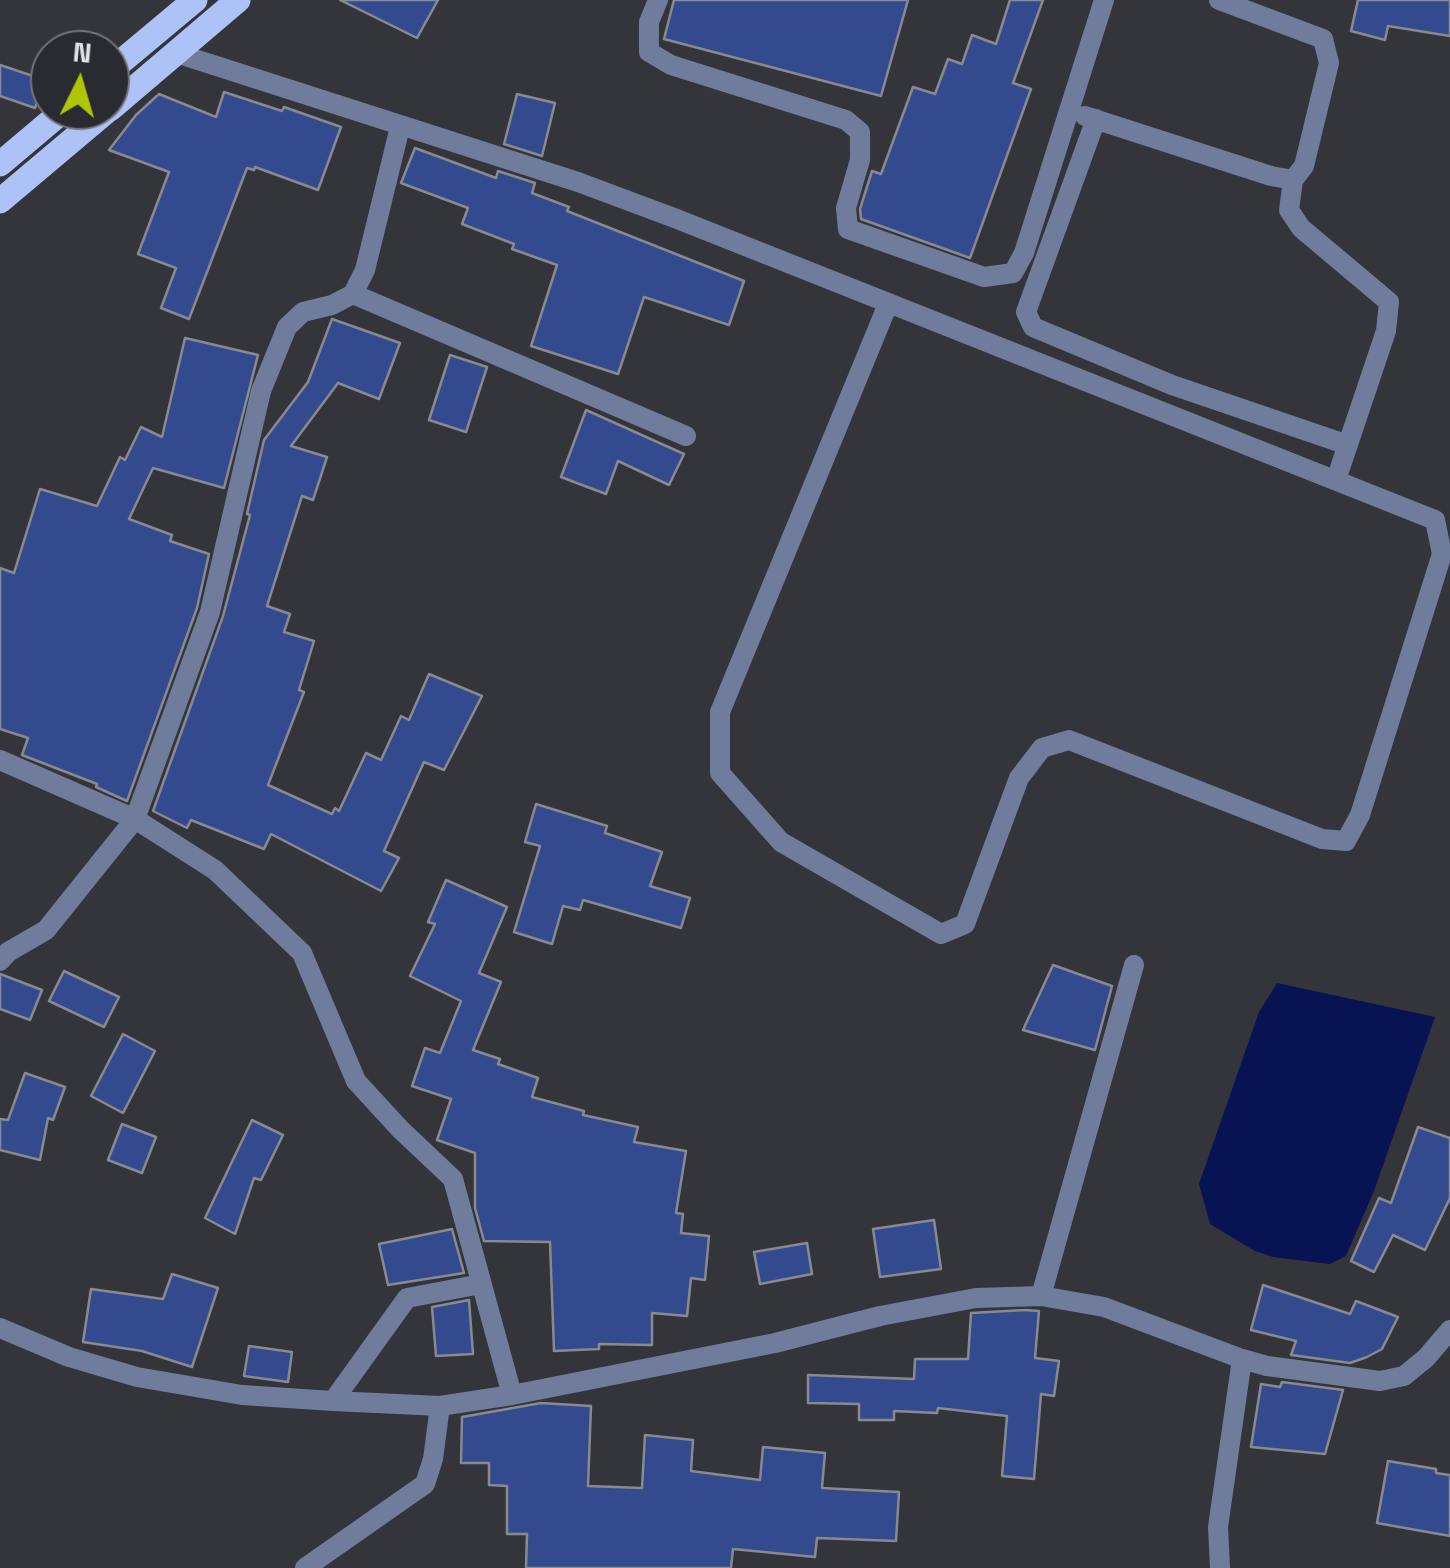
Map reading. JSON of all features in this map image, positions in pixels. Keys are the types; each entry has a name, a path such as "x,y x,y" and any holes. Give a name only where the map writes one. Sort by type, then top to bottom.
{"main road":[{"path":"130,54 194,0"},
{"path":"130,91 238,0"},
{"path":"0,164 40,130"},
{"path":"0,202 84,130"}],"street":[{"path":"658,0 650,22 649,52 671,65 846,120 860,132 860,160 846,208 848,229 984,276 1014,273 1024,252 1104,0"},
{"path":"1218,0 1323,39 1329,64 1304,166 1293,180 1288,210 1301,228 1389,302 1386,331 1336,480"},
{"path":"176,53 578,182 1336,480 1435,520 1442,554 1360,816 1346,841 1322,838 1069,740 1042,748 1019,778 964,924 940,934 782,842 720,774 720,712 888,304"},
{"path":"1069,110 1293,180"},
{"path":"1096,119 1026,312 1033,327 1172,386 1348,444"},
{"path":"0,961 46,930 135,818 210,612 261,391 286,328 303,312 332,305 353,294 365,270 400,127"},
{"path":"353,294 686,436"},
{"path":"0,760 135,818 215,870 302,953 356,1080 453,1180 512,1395"},
{"path":"1042,1296 1134,966"},
{"path":"332,1401 407,1298 482,1284"},
{"path":"0,1328 70,1357 136,1376 242,1395 440,1406 775,1343 880,1316 976,1298 1042,1296 1104,1307 1267,1366 1380,1380 1404,1376 1450,1330"},
{"path":"1220,1568 1218,1528 1242,1359"},
{"path":"305,1568 425,1484 434,1459 440,1406"}],"shaded area":[{"path":"1277,983 1435,1017 1374,1191 1346,1256 1330,1264 1255,1251 1210,1224 1199,1184 1259,1012"}],"building":[{"path":"340,0 438,0 417,38"},
{"path":"674,0 908,0 881,96 664,39"},
{"path":"1010,0 1043,0 1013,83 1031,89 970,258 861,219 860,209 872,171 881,174 913,87 935,94 948,59 962,64 972,35 996,44"},
{"path":"1358,0 1450,0 1450,36 1388,26 1385,40 1351,31"},
{"path":"0,65 30,75 30,106 0,96"},
{"path":"224,92 341,127 318,190 255,167 247,168 189,319 161,308 176,268 138,254 169,172 109,150 124,130 130,130 136,115 159,94 216,117"},
{"path":"517,94 555,103 542,156 504,144"},
{"path":"415,148 496,178 498,171 535,183 532,193 569,207 567,211 744,281 729,325 644,297 618,374 531,346 557,265 512,249 514,244 462,224 468,208 401,183"},
{"path":"332,319 400,343 379,399 338,383 291,446 327,457 313,500 302,496 267,606 290,614 284,632 314,641 299,690 304,692 268,785 332,814 335,808 339,811 366,753 381,760 401,716 409,720 429,674 482,696 444,770 424,762 384,851 399,858 381,891 271,834 264,849 191,820 187,828 153,811 223,616 250,515 247,514 264,440 308,382"},
{"path":"185,338 258,355 224,488 153,468 129,519 172,535 170,541 209,554 197,608 127,801 96,787 97,784 22,755 28,738 0,729 0,568 14,573 40,489 97,506 120,457 125,460 141,427 162,437"},
{"path":"450,355 487,367 466,432 429,420"},
{"path":"586,410 684,454 669,485 618,461 606,494 561,477"},
{"path":"536,804 607,826 605,833 662,852 650,886 690,898 681,928 583,900 580,910 563,906 552,944 514,932 540,846 525,842"},
{"path":"446,880 507,907 479,973 501,982 473,1050 538,1078 532,1097 584,1111 583,1115 638,1127 634,1142 686,1151 676,1213 683,1214 681,1233 709,1236 705,1280 691,1278 687,1316 652,1313 652,1345 599,1344 599,1349 554,1351 550,1242 484,1241 475,1208 475,1153 437,1140 451,1099 412,1086 425,1048 440,1053 461,1001 410,976 435,924 428,922"},
{"path":"1053,965 1112,986 1095,1050 1023,1030"},
{"path":"64,971 119,997 104,1027 49,1001"},
{"path":"0,974 42,990 30,1020 0,1009"},
{"path":"123,1034 155,1051 123,1113 91,1096"},
{"path":"25,1073 65,1087 53,1120 48,1118 40,1160 0,1150 0,1119 8,1120"},
{"path":"252,1120 283,1135 261,1180 254,1178 235,1234 205,1218"},
{"path":"122,1124 156,1137 142,1173 108,1160"},
{"path":"1418,1127 1450,1138 1450,1198 1425,1250 1393,1235 1374,1272 1351,1261 1379,1198 1391,1203"},
{"path":"934,1220 941,1269 880,1277 873,1229"},
{"path":"452,1229 464,1273 388,1285 379,1244"},
{"path":"807,1243 812,1274 760,1284 754,1252"},
{"path":"172,1274 218,1288 192,1367 142,1351 83,1342 91,1289 163,1299"},
{"path":"1263,1285 1350,1314 1356,1301 1398,1317 1382,1349 1367,1357 1350,1363 1291,1355 1296,1341 1251,1330"},
{"path":"469,1300 473,1354 436,1356 432,1307"},
{"path":"1039,1311 1035,1358 1059,1361 1054,1396 1041,1394 1034,1479 1002,1476 1007,1416 938,1408 937,1413 894,1411 894,1420 859,1420 859,1404 808,1403 808,1375 914,1379 915,1359 968,1359 971,1313"},
{"path":"249,1346 292,1352 288,1382 244,1376"},
{"path":"1282,1382 1343,1390 1325,1454 1251,1447 1261,1384 1280,1387"},
{"path":"541,1403 591,1406 588,1486 642,1488 645,1435 693,1440 691,1471 760,1480 763,1447 825,1453 822,1488 899,1492 896,1541 817,1538 815,1557 733,1549 731,1568 526,1568 527,1534 507,1534 507,1486 489,1485 489,1463 461,1463 462,1417"},
{"path":"1388,1461 1450,1475 1450,1536 1377,1523"}]}
